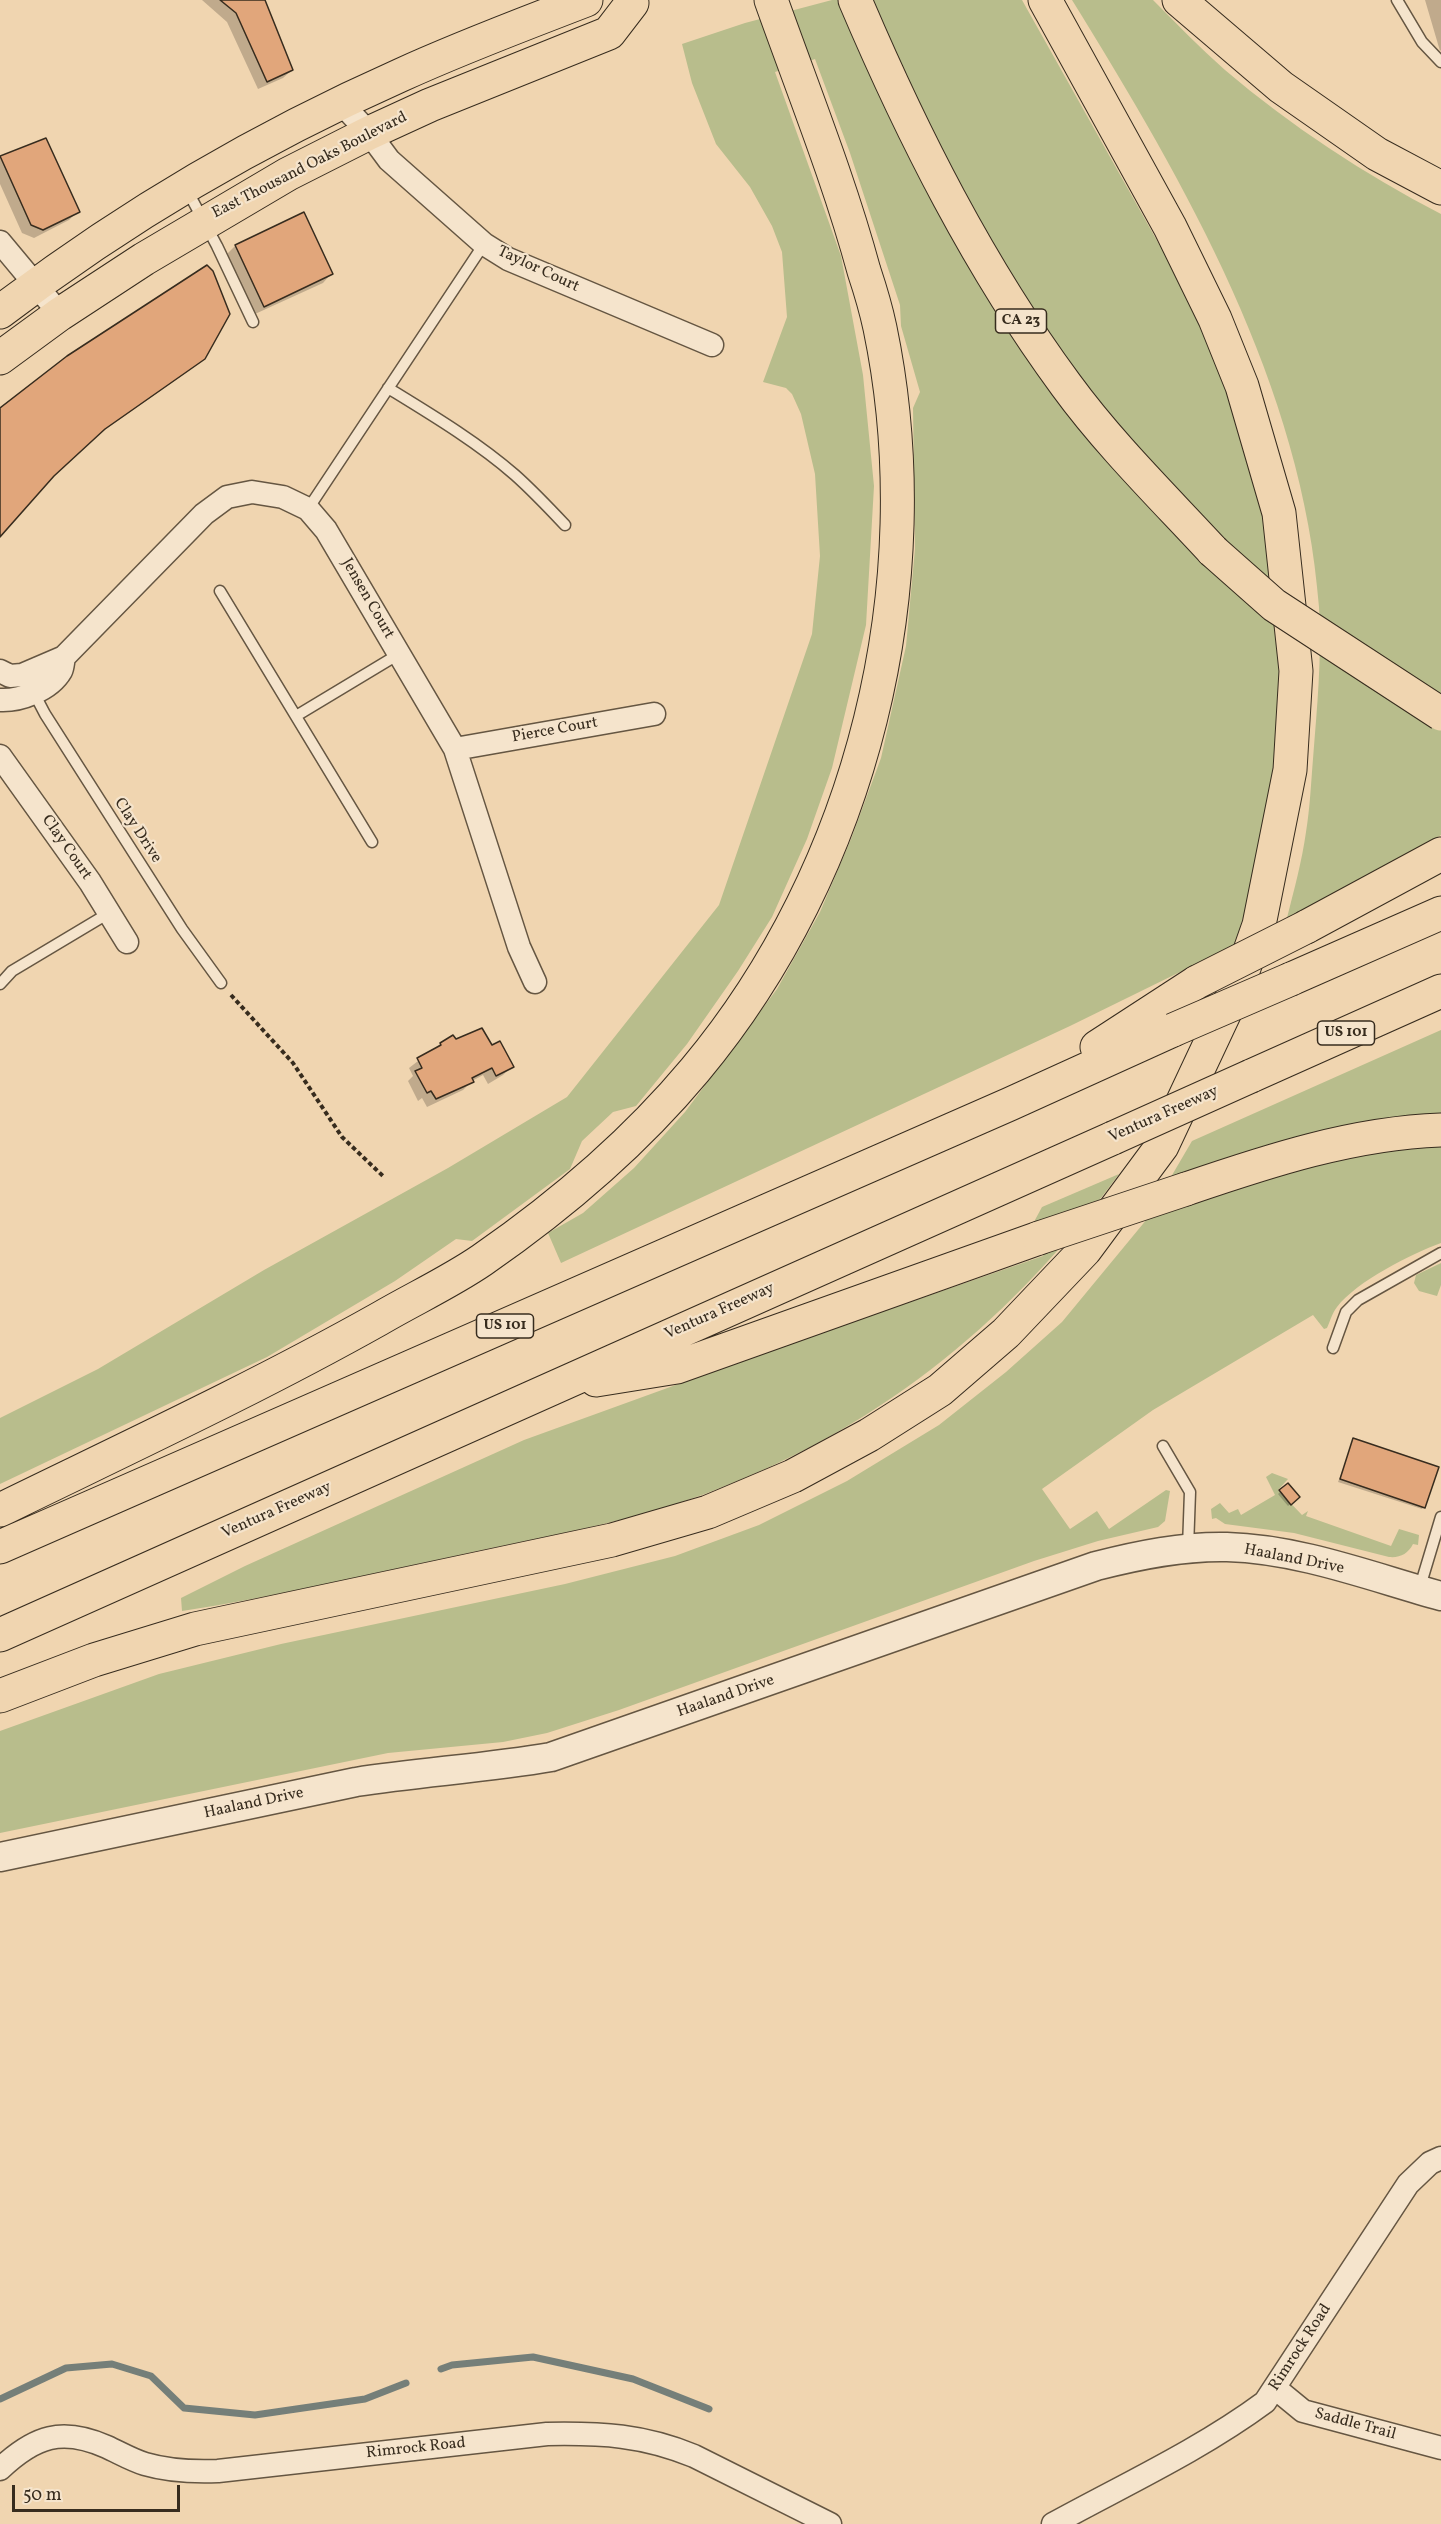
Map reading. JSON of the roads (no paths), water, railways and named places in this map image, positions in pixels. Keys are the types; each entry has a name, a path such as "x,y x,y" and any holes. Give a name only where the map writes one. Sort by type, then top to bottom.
{"main road":[{"path":"0,312 76,256 185,187 401,74 485,38 586,0"},
{"path":"0,1510 320,1352 479,1262 562,1200 632,1138 696,1069 750,996 793,923 840,820 872,719 888,634 896,570 898,515 893,418 880,327 848,214 771,0"},
{"name":"CA 23","path":"855,0 879,57 973,243 1019,319 1067,387 1128,459 1213,550 1274,605 1441,714"},
{"name":"East Thousand Oaks Boulevard","path":"0,358 60,314 204,221 288,174 369,133 462,92 609,33 630,1"},
{"path":"1179,1 1281,87 1377,154 1441,188"},
{"path":"0,1696 94,1660 195,1629 612,1540 708,1512 793,1476 869,1435 940,1390 1006,1333 1085,1250 1162,1146 1239,982 1259,925 1290,770 1296,671 1279,513 1242,386 1215,319 1170,227 1047,3"},
{"path":"1010,1104 1197,982 1306,927 1441,854"},
{"name":"US 101","path":"0,1547 1441,913"},
{"name":"Ventura Freeway","path":"0,1635 1441,991"},
{"path":"550,1388 677,1366 1039,1238 1273,1160 1379,1137 1441,1130"}],"street":[{"name":"Taylor Court","path":"342,104 369,133 384,155 484,244 508,259 712,345"},
{"path":"0,242 60,314"},
{"name":"Jensen Court","path":"64,657 204,514 227,497 252,492 283,497 308,509 326,530 455,749 519,947 535,982"},
{"path":"0,671 10,676 22,675 64,657"},
{"path":"0,700 25,698 34,693 60,672 64,657"},
{"name":"Pierce Court","path":"455,749 654,714"},
{"name":"Clay Court","path":"0,756 90,882 127,942"},
{"name":"Haaland Drive","path":"0,1857 356,1782 502,1766 551,1757 1096,1566 1138,1555 1188,1548 1227,1547 1263,1550 1319,1562 1430,1593"},
{"name":"Rimrock Road","path":"1053,2524 1242,2419 1265,2402 1408,2184 1430,2163 1441,2158"},
{"name":"Saddle Trail","path":"1275,2388 1303,2411 1441,2448"},
{"name":"Rimrock Road","path":"0,2469 30,2445 54,2437 77,2436 144,2464 196,2472 547,2434 595,2433 638,2438 672,2446 830,2524"}],"lane":[{"path":"1397,0 1422,42 1441,62"},
{"path":"185,187 253,322"},
{"path":"308,509 484,244"},
{"path":"388,388 446,423 492,458 515,476 565,525"},
{"path":"220,591 372,842"},
{"path":"296,716 399,654"},
{"name":"Clay Drive","path":"34,693 45,714 182,929 221,982"},
{"path":"0,984 12,971 109,913"},
{"path":"1333,1348 1346,1312 1358,1300 1391,1279 1441,1253"},
{"path":"1163,1446 1190,1492 1188,1548"},
{"path":"1430,1593 1441,1517"}],"waterway":[{"path":"441,2369 452,2365 533,2357 633,2379 709,2409"},
{"path":"0,2399 66,2368 112,2364 151,2376 184,2408 255,2415 365,2399 406,2383"}]}
